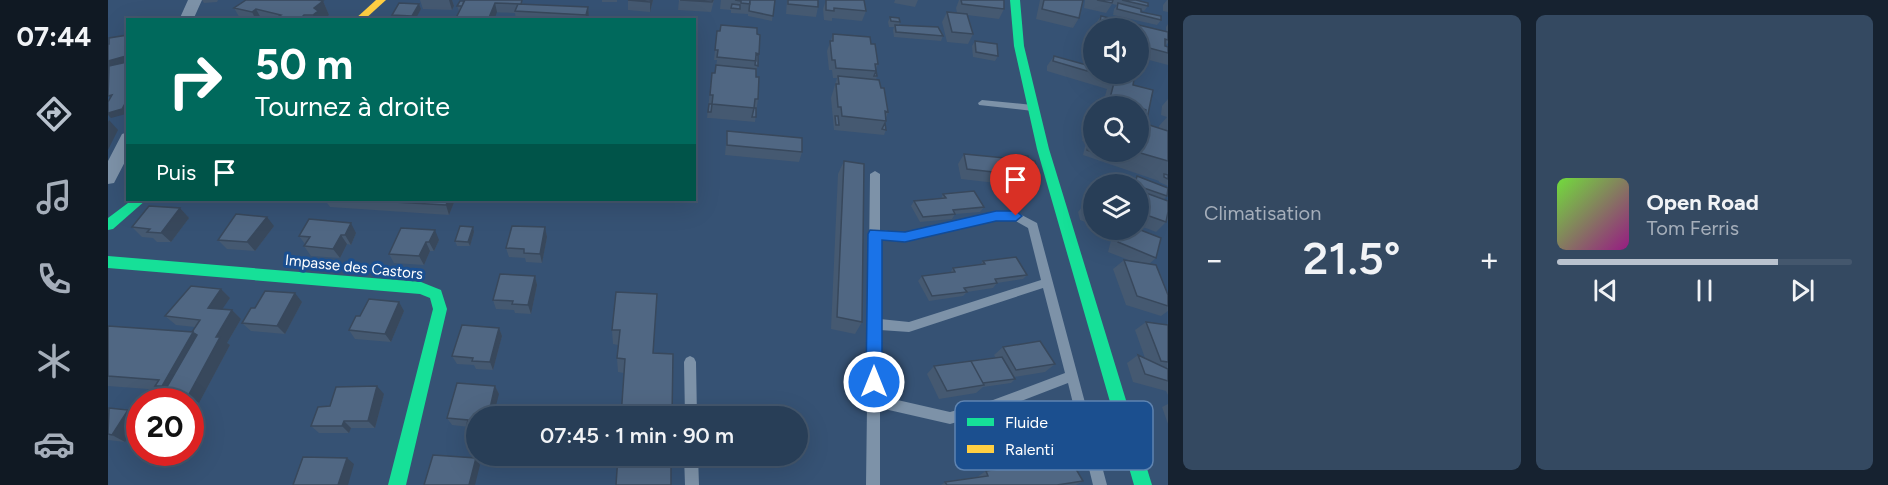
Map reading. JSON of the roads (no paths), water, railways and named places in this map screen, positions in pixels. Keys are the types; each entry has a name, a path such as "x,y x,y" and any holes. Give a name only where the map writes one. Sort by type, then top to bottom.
{"street":[{"path":"187,18 195,0"},
{"path":"360,18 381,0"},
{"path":"1015,0 1019,46 1043,149 1118,401"},
{"path":"108,178 126,142"},
{"path":"108,225 139,201"},
{"name":"Impasse des Castors","path":"108,262 421,288 436,294 440,309 397,485"},
{"path":"1139,470 1143,485"}],"lane":[{"path":"982,103 1034,108"},
{"path":"873,485 875,174"},
{"path":"875,234 905,237 996,216 1016,216 1034,226 1078,401"},
{"path":"874,324 909,327 1048,282"},
{"path":"690,362 691,406"},
{"path":"1006,401 1072,376"},
{"path":"874,401 950,418 955,417"},
{"path":"691,466 692,485"},
{"path":"1096,470 1100,485"}]}
